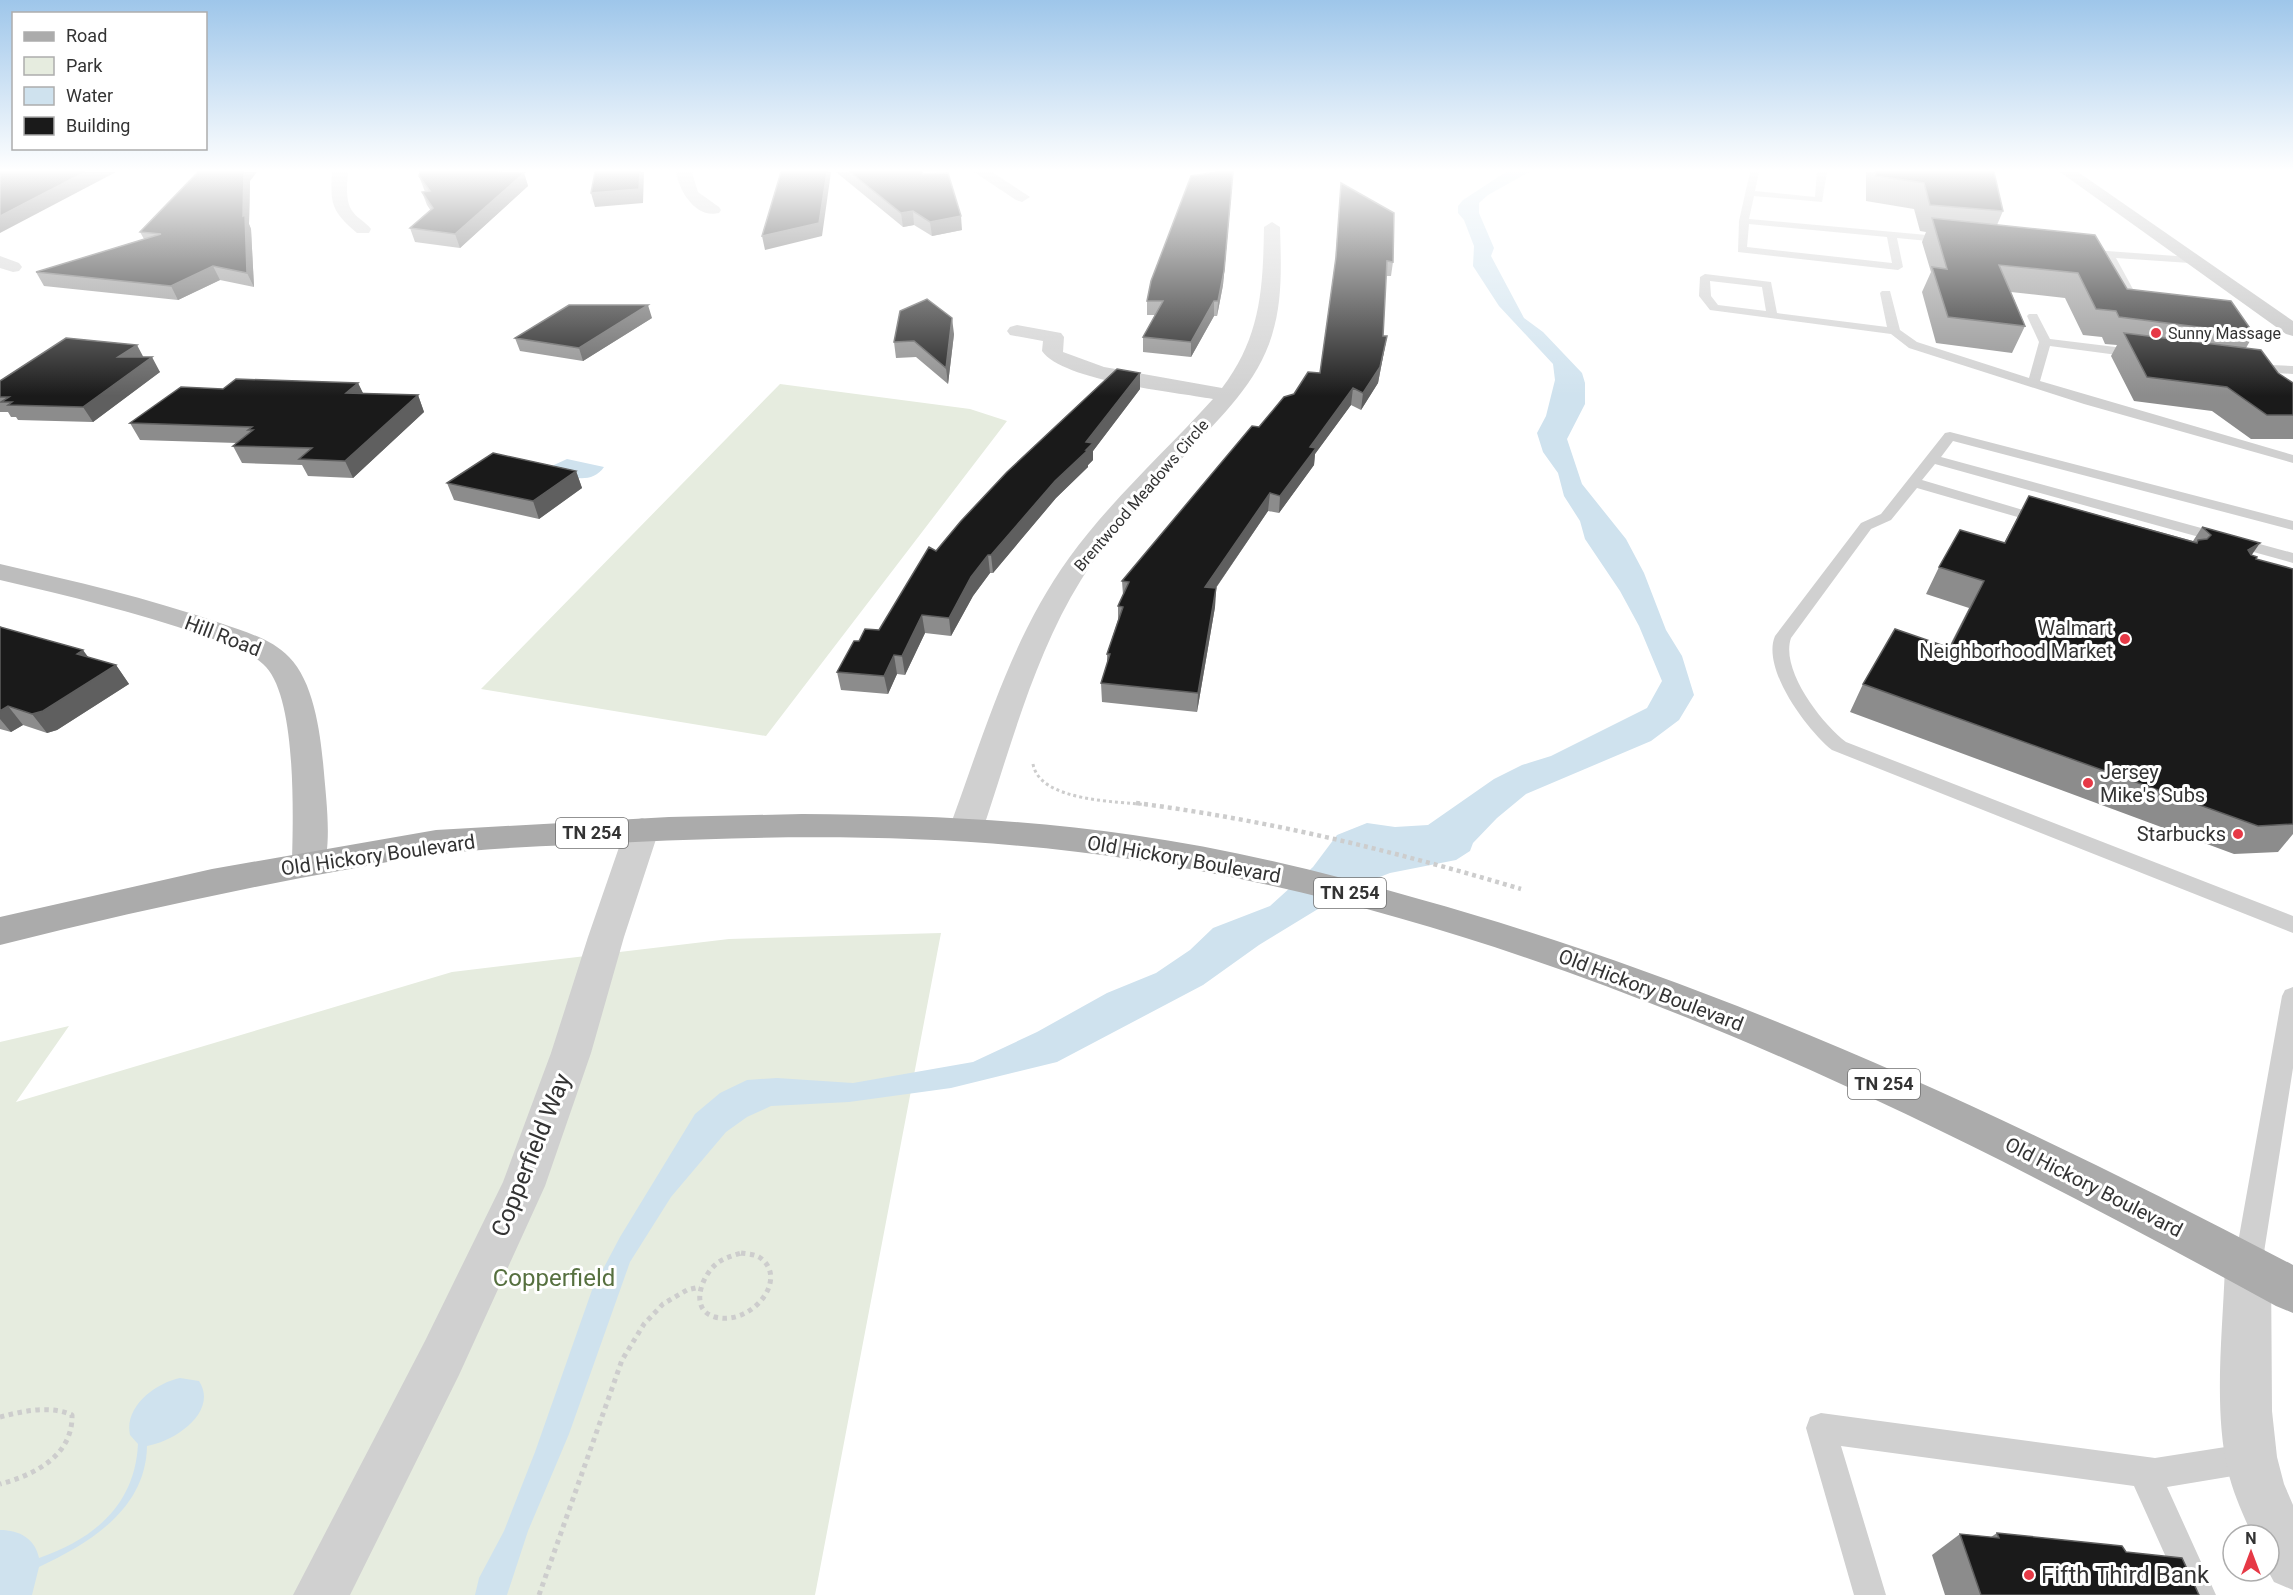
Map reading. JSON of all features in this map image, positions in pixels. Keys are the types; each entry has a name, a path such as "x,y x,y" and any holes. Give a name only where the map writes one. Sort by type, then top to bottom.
{"main road":[{"name":"Old Hickory Boulevard","path":"0,931 200,884 436,842 642,830 867,825 966,829 1071,839 1192,857 1333,889 1506,937 1593,966 1814,1053 2024,1151 2293,1290"}],"street":[{"name":"Brentwood Meadows Circle","path":"966,829 1039,632 1080,560 1228,395 1247,369 1262,336 1268,310 1272,246"},
{"path":"2171,246 2293,330"},
{"path":"1017,331 1054,337 1052,351 1056,356 1092,371 1228,395"},
{"name":"Hill Road","path":"0,572 213,629 256,646 279,663 299,712 306,756 310,798 309,863"},
{"name":"Copperfield Way","path":"321,1595 442,1358 518,1197 571,1053 642,830"},
{"path":"2248,1265 2248,1408 2251,1458 2269,1513 2293,1563"}],"lane":[{"path":"1742,246 1742,250 1898,267 1894,246"},
{"path":"2063,250 2190,260"},
{"path":"2109,254 2134,302"},
{"path":"1772,314 1767,284 1706,277 1705,296 1714,308 1894,331 1913,345 2089,400 2293,459"},
{"path":"1886,293 1894,331"},
{"path":"2033,316 2045,342 2034,381"},
{"path":"2045,342 2151,356"},
{"path":"2234,366 2293,370"},
{"path":"2258,369 2284,385"},
{"path":"2293,526 1950,436 1886,517 1866,526 1781,640 1780,651 1783,664 1804,706 1825,737 1839,746 2293,925"},
{"path":"1932,459 2293,558"},
{"path":"1913,482 2059,525"},
{"path":"2248,1265 2293,996"},
{"path":"1870,1595 1821,1428 2155,1473 2251,1458"},
{"path":"2144,1472 2200,1595"}],"path":[{"path":"1033,764 1035,775 1048,786 1070,795 1205,812 1359,843 1521,889"},
{"path":"735,1254 757,1255 767,1264 771,1275 769,1288 761,1302 746,1315 734,1318 717,1318 705,1311 699,1299 700,1287 705,1275 716,1262 735,1254"},
{"path":"539,1595 622,1360 644,1325 667,1300 684,1289 700,1287"},
{"path":"0,1417 44,1409 58,1409 72,1415 73,1422 63,1446 50,1463 34,1474 0,1484"}],"green space":[{"path":"780,384 970,409 1007,421 766,736 481,689"},
{"name":"Copperfield","path":"941,933 815,1595 0,1595 0,1042 69,1026 16,1102 452,972 729,939"}],"water":[{"path":"1474,246 1493,246 1491,256 1524,318 1543,332 1582,373 1585,383 1585,404 1567,439 1582,484 1626,539 1644,573 1666,630 1682,656 1694,695 1679,720 1651,741 1526,794 1497,818 1473,843 1470,851 1456,860 1390,873 1354,887 1259,945 1203,985 1057,1062 951,1088 849,1102 771,1106 747,1117 726,1132 671,1197 630,1262 569,1434 528,1531 507,1595 475,1595 479,1578 504,1531 535,1452 592,1290 620,1237 695,1114 720,1093 747,1080 777,1078 853,1083 973,1062 1037,1032 1107,993 1156,973 1190,950 1213,928 1270,906 1313,867 1337,835 1367,823 1395,827 1428,825 1494,779 1522,765 1551,756 1647,708 1662,681 1639,626 1620,591 1585,539 1580,521 1564,496 1558,473 1543,452 1537,433 1546,416 1555,380 1553,364 1499,306 1473,266"},
{"path":"567,459 604,467 599,473 586,478 549,472 554,465"},
{"path":"180,1378 199,1381 204,1393 203,1404 191,1424 181,1432 169,1439 147,1446 144,1468 137,1488 126,1506 95,1535 39,1567 32,1595 0,1595 0,1530 7,1530 26,1537 34,1546 39,1558 77,1541 94,1530 120,1502 129,1485 138,1444 130,1435 129,1424 137,1406 161,1385"}],"building":[{"path":"120,246 246,246 247,273 213,266 171,286 36,272"},
{"path":"1164,246 1226,246 1218,301 1214,301 1191,342 1143,337 1163,301 1147,301 1151,281"},
{"path":"1337,246 1393,246 1393,262 1387,261 1383,336 1387,336 1380,367 1363,393 1353,388 1310,447 1316,448 1280,496 1270,493 1205,587 1216,588 1198,693 1101,683 1110,654 1107,654 1123,607 1118,606 1129,582 1122,581 1252,426 1259,427 1284,397 1294,394 1308,372 1320,373"},
{"path":"1940,246 2102,246 2127,289 2231,301 2254,334 2119,317 2116,311 2096,309 2078,273 1999,265 2025,326 1948,317 1932,267 1947,269"},
{"path":"927,299 952,318 946,368 914,341 894,342 900,311"},
{"path":"569,305 648,305 579,348 515,338"},
{"path":"2124,333 2261,350 2278,373 2293,383 2293,415 2267,415 2227,387 2147,377"},
{"path":"66,338 137,345 118,357 152,357 83,407 8,405 12,402 1,402 9,397 0,397 0,381"},
{"path":"1117,369 1140,373 1086,442 1093,443 1086,450 1088,450 1055,481 991,555 988,555 971,577 949,618 922,615 902,656 894,655 884,676 837,672 854,641 859,641 865,629 879,630 929,547 936,551 1007,472"},
{"path":"236,379 358,383 346,393 418,395 345,461 299,459 312,448 233,446 253,430 248,430 252,427 130,423 181,387 223,389"},
{"path":"493,453 576,471 533,501 447,483"},
{"path":"2029,496 2197,543 2198,540 2207,539 2211,535 2202,527 2260,543 2248,550 2251,555 2257,557 2256,559 2293,569 2293,824 2258,826 1863,684 1895,629 1950,648 1984,581 1939,567 1960,530 2005,543"},
{"path":"0,627 83,650 77,654 116,665 43,711 32,714 8,706 0,711"},
{"path":"1997,1533 2122,1546 2126,1552 2182,1558 2199,1595 1981,1595 1960,1534 1999,1538"}],"place":[{"name":"Sunny Massage","path":"2156,333"},
{"name":"Walmart Neighborhood Market","path":"2125,639"},
{"name":"Jersey Mike's Subs","path":"2088,783"},
{"name":"Starbucks","path":"2238,834"},
{"name":"Fifth Third Bank","path":"2029,1575"}]}
